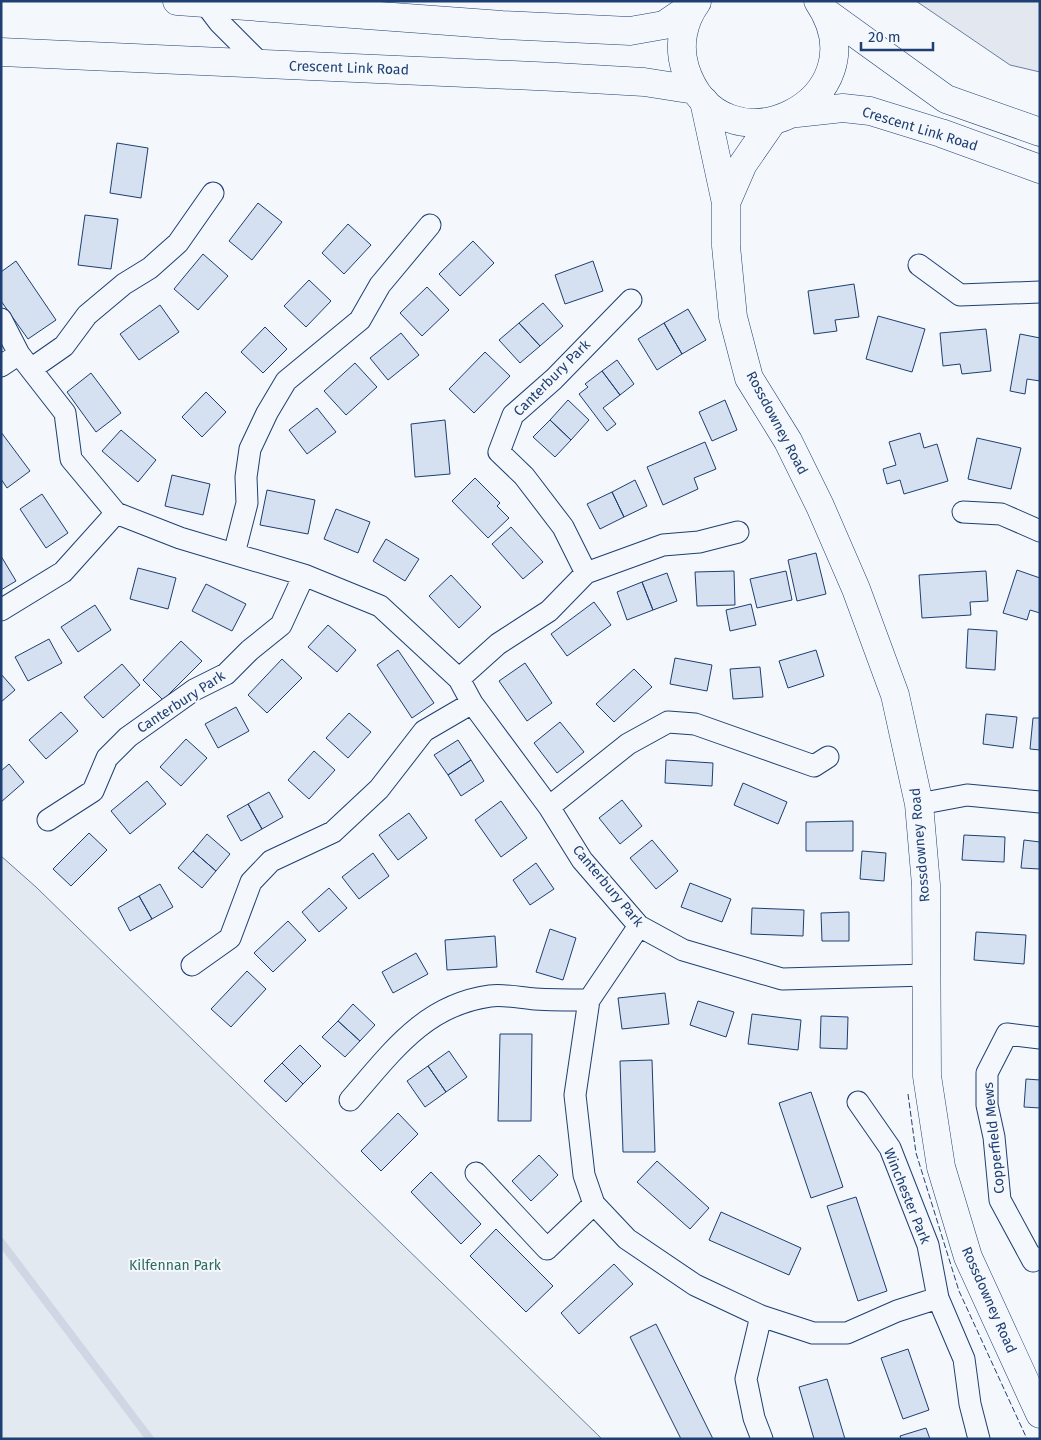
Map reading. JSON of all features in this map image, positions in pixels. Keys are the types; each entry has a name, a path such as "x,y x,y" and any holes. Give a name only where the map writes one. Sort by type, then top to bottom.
{"main road":[{"path":"177,1 250,4 502,24 630,31 664,25 696,3"},
{"path":"696,3 686,24 682,46 684,62 700,96"},
{"name":"Crescent Link Road","path":"797,113 811,101 823,86 832,63 833,35 820,4"},
{"name":"Crescent Link Road","path":"820,4 946,99 1040,132"},
{"name":"Crescent Link Road","path":"1,52 644,82 700,96 718,112 739,121 772,122 797,113 843,108 870,111 941,133 1040,170"},
{"name":"Rossdowney Road","path":"700,96 726,203 726,246 733,317 749,378 788,441 856,590 895,695 920,804 926,885 928,1076 941,1167 968,1257 1040,1414"},
{"name":"Rossdowney Road","path":"726,203 743,164 772,122"}],"street":[{"path":"203,2 219,22 261,64"},
{"path":"1,366 25,361 64,346 87,315 124,284 150,268 178,243 212,193"},
{"path":"234,554 247,503 246,477 250,450 267,412 286,381 360,320 380,285 430,225"},
{"path":"918,265 960,295 1040,292"},
{"name":"Canterbury Park","path":"586,573 563,527 524,476 499,452 513,415 554,379 631,300"},
{"name":"Canterbury Park","path":"1,319 25,361 65,413 71,459 116,513 180,538 304,575 380,606 458,680 472,703 549,807 582,860 639,926 683,950 782,979 927,975"},
{"path":"963,512 1001,514 1040,531"},
{"path":"1,610 63,572 116,513"},
{"path":"458,680 498,644 548,611 586,573 663,545 699,542 738,532"},
{"name":"Canterbury Park","path":"48,820 93,791 107,758 128,737 194,690 226,674 250,650 281,625 304,575"},
{"path":"192,965 230,938 250,882 271,860 333,832 378,789 424,731 472,703"},
{"path":"549,807 628,744 668,722 695,724 814,766 828,757"},
{"path":"920,804 967,795 1040,802"},
{"path":"639,926 589,1000 576,1095 584,1175 594,1204 627,1239 695,1285 761,1316 814,1333 848,1333 897,1311 938,1298"},
{"path":"350,1100 404,1037 433,1015 459,1003 491,995 537,999 589,1000"},
{"name":"Copperfield Mews","path":"1040,1038 1007,1034 987,1073 987,1105 994,1137 1000,1200 1033,1261 1040,1258"},
{"name":"Winchester Park","path":"858,1102 890,1148 928,1245 938,1298 964,1359 970,1404 979,1439"},
{"path":"476,1173 547,1249 594,1204"},
{"path":"761,1316 746,1379 752,1411 762,1439"}],"green space":[{"name":"Kilfennan Park","path":"1,856 36,887 602,1439 1,1439"}],"shaded area":[{"path":"916,1 1040,1 1040,72 1010,65"}],"building":[{"path":"117,143 148,148 141,198 110,193"},
{"path":"258,203 282,222 252,260 229,241"},
{"path":"85,215 118,219 111,269 78,265"},
{"path":"348,224 371,245 344,274 322,253"},
{"path":"473,241 494,263 460,296 439,274"},
{"path":"203,254 228,276 198,310 174,289"},
{"path":"16,261 56,320 28,339 1,301 1,272"},
{"path":"593,261 603,291 565,304 555,275"},
{"path":"309,280 331,301 306,327 284,306"},
{"path":"854,284 859,317 835,320 837,331 814,334 808,291"},
{"path":"427,287 449,310 422,336 400,313"},
{"path":"543,303 563,326 540,346 519,323"},
{"path":"160,305 179,332 139,360 120,334"},
{"path":"688,309 706,340 682,354 664,323"},
{"path":"878,316 925,329 912,372 866,359"},
{"path":"519,323 540,346 520,363 499,340"},
{"path":"664,323 682,354 657,370 638,339"},
{"path":"265,327 287,349 263,373 241,352"},
{"path":"986,329 991,371 962,374 960,364 943,366 940,333"},
{"path":"401,333 419,355 388,380 370,358"},
{"path":"1020,334 1040,338 1040,381 1027,379 1025,394 1010,391"},
{"path":"485,352 510,376 474,413 449,389"},
{"path":"617,360 634,384 620,395 602,371"},
{"path":"355,363 377,387 346,415 324,391"},
{"path":"602,371 620,395 603,408 616,424 607,431 579,394 588,387 585,384"},
{"path":"91,373 121,413 96,432 67,392"},
{"path":"206,392 226,412 202,437 182,417"},
{"path":"568,400 589,420 571,440 550,420"},
{"path":"725,400 737,430 712,441 699,412"},
{"path":"317,408 336,432 307,454 289,430"},
{"path":"445,420 450,474 415,477 411,424"},
{"path":"550,420 571,440 555,457 533,437"},
{"path":"121,430 156,460 138,482 102,451"},
{"path":"1,432 30,471 7,488 1,479"},
{"path":"920,433 924,448 937,444 948,481 904,494 900,480 887,484 883,469 896,465 889,442"},
{"path":"977,438 1021,448 1011,489 968,479"},
{"path":"705,442 716,469 694,478 698,489 663,505 647,467"},
{"path":"172,475 210,484 203,515 165,506"},
{"path":"475,478 500,503 497,506 509,518 488,538 452,501"},
{"path":"635,480 647,506 624,517 612,492"},
{"path":"267,490 315,500 308,534 260,525"},
{"path":"612,492 624,517 600,529 587,504"},
{"path":"42,494 68,533 46,548 20,509"},
{"path":"336,509 370,522 358,553 324,539"},
{"path":"511,527 543,562 523,579 492,544"},
{"path":"386,539 419,559 405,581 373,561"},
{"path":"816,553 826,594 797,601 788,560"},
{"path":"1,556 16,581 1,590"},
{"path":"138,568 176,578 168,609 130,599"},
{"path":"1017,570 1040,578 1040,613 1030,610 1027,620 1003,613"},
{"path":"734,571 735,605 697,606 695,572"},
{"path":"786,571 792,600 757,608 750,579"},
{"path":"986,571 988,601 970,602 971,615 922,618 919,575"},
{"path":"667,573 677,601 653,610 642,582"},
{"path":"451,575 481,607 459,628 429,596"},
{"path":"642,582 653,610 627,620 617,592"},
{"path":"206,584 246,604 232,631 192,611"},
{"path":"594,602 611,625 567,656 551,634"},
{"path":"751,604 756,625 730,631 726,610"},
{"path":"95,605 111,630 78,652 61,627"},
{"path":"328,625 356,650 337,672 308,647"},
{"path":"968,629 997,631 995,670 966,668"},
{"path":"49,639 62,663 28,681 15,657"},
{"path":"181,641 202,661 163,700 143,680"},
{"path":"398,650 434,703 412,718 377,665"},
{"path":"816,650 824,676 788,688 779,661"},
{"path":"675,658 712,665 707,691 670,684"},
{"path":"282,659 302,678 267,713 248,695"},
{"path":"525,663 552,703 527,721 499,681"},
{"path":"122,664 140,685 103,718 84,697"},
{"path":"760,667 763,697 733,699 730,669"},
{"path":"634,669 652,687 614,722 596,704"},
{"path":"1,674 15,690 1,702"},
{"path":"236,707 249,731 218,748 205,724"},
{"path":"61,712 78,731 46,759 29,740"},
{"path":"349,713 371,732 348,758 326,738"},
{"path":"986,714 1017,717 1013,748 983,744"},
{"path":"1033,718 1040,718 1040,750 1030,749"},
{"path":"560,722 584,752 557,773 534,743"},
{"path":"186,739 207,758 181,786 160,767"},
{"path":"458,740 471,760 448,775 434,755"},
{"path":"314,751 335,770 309,799 288,780"},
{"path":"471,760 484,781 461,796 448,775"},
{"path":"666,760 713,763 712,786 665,783"},
{"path":"9,764 24,782 1,802 1,771"},
{"path":"147,781 166,804 130,834 111,811"},
{"path":"743,783 787,802 778,824 734,805"},
{"path":"269,792 283,817 262,829 248,804"},
{"path":"622,800 642,826 620,844 599,818"},
{"path":"501,801 527,838 501,857 475,820"},
{"path":"248,804 262,829 241,841 227,816"},
{"path":"409,813 427,838 398,860 379,835"},
{"path":"853,821 853,851 806,851 806,822"},
{"path":"89,833 107,850 71,886 53,869"},
{"path":"207,834 230,854 216,871 193,851"},
{"path":"964,835 1005,837 1004,862 962,860"},
{"path":"652,840 678,871 656,889 630,858"},
{"path":"1024,840 1040,842 1040,869 1021,868"},
{"path":"193,851 216,871 202,888 178,868"},
{"path":"862,851 886,853 884,881 860,879"},
{"path":"373,853 389,876 359,899 342,877"},
{"path":"536,863 554,889 530,905 513,880"},
{"path":"690,883 731,899 722,922 681,907"},
{"path":"160,884 173,907 152,919 139,896"},
{"path":"329,888 347,908 319,932 302,912"},
{"path":"139,896 152,919 130,931 118,908"},
{"path":"752,908 804,910 803,936 751,934"},
{"path":"849,912 849,941 822,941 821,913"},
{"path":"288,921 306,940 273,972 254,953"},
{"path":"550,929 576,938 563,980 536,972"},
{"path":"976,932 1026,935 1024,964 974,960"},
{"path":"495,936 497,967 447,970 445,940"},
{"path":"416,953 428,974 393,993 382,972"},
{"path":"247,971 266,989 231,1027 211,1009"},
{"path":"665,993 669,1024 622,1029 618,998"},
{"path":"698,1001 734,1012 726,1037 690,1025"},
{"path":"353,1004 375,1025 360,1041 338,1021"},
{"path":"752,1014 801,1020 798,1050 748,1044"},
{"path":"821,1016 848,1017 847,1049 820,1048"},
{"path":"338,1021 360,1041 345,1057 322,1037"},
{"path":"500,1034 532,1034 531,1121 498,1121"},
{"path":"300,1045 321,1066 303,1084 282,1063"},
{"path":"449,1051 467,1077 446,1092 428,1066"},
{"path":"652,1060 655,1152 623,1152 620,1061"},
{"path":"282,1063 303,1084 286,1102 264,1081"},
{"path":"428,1066 446,1092 425,1107 407,1081"},
{"path":"1026,1079 1040,1080 1040,1108 1024,1107"},
{"path":"811,1092 843,1187 811,1198 779,1103"},
{"path":"398,1113 418,1134 381,1171 361,1151"},
{"path":"539,1155 558,1175 531,1201 512,1181"},
{"path":"657,1161 709,1208 690,1229 637,1182"},
{"path":"431,1172 481,1224 461,1244 411,1192"},
{"path":"856,1197 887,1291 858,1301 827,1206"},
{"path":"721,1212 801,1248 789,1275 709,1240"},
{"path":"496,1229 553,1286 526,1312 470,1256"},
{"path":"614,1264 633,1284 579,1334 561,1313"},
{"path":"656,1324 713,1439 681,1439 630,1337"},
{"path":"908,1349 929,1410 903,1419 881,1358"},
{"path":"827,1379 845,1439 814,1439 799,1387"},
{"path":"926,1428 930,1439 901,1439 900,1436"}],"waterway":[{"path":"1,1242 150,1439"}],"fence":[{"path":"908,1094 916,1153 959,1291 1027,1439"}]}
